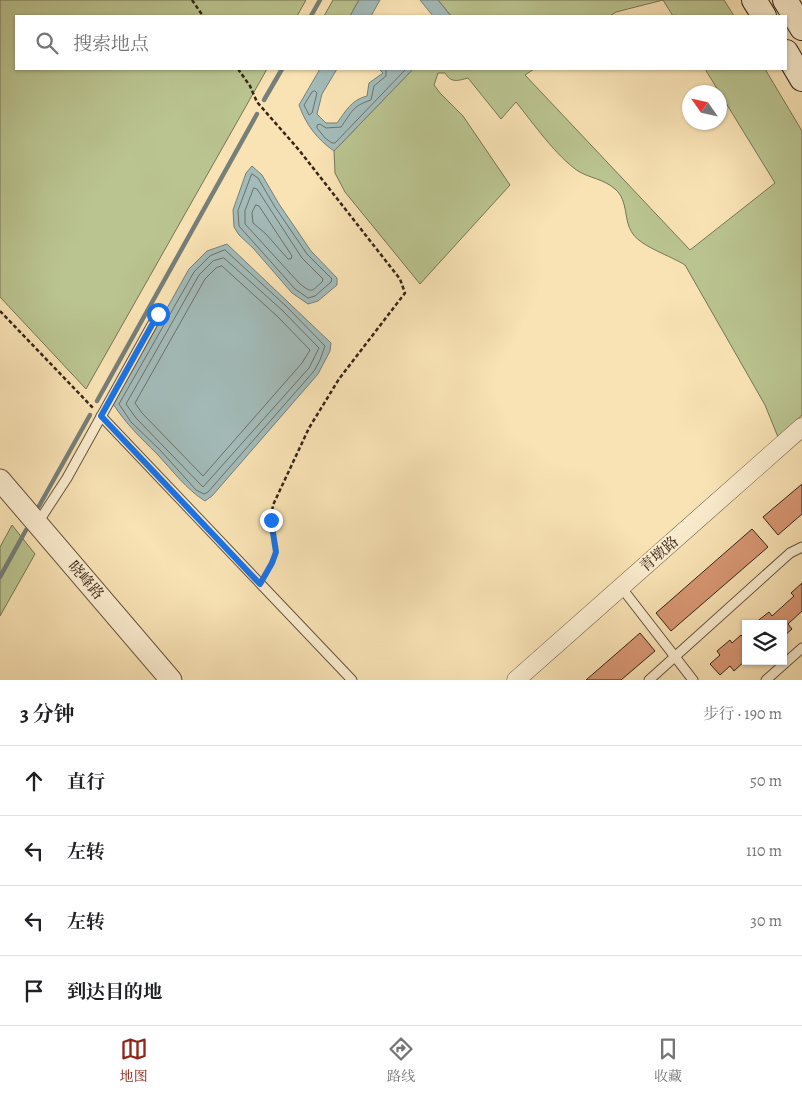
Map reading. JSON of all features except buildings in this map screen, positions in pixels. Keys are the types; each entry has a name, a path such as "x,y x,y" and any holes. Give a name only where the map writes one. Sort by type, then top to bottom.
{"main road":[{"path":"754,0 763,15"},
{"path":"785,0 802,28"},
{"path":"787,54 802,79"}],"street":[{"name":"青墩路","path":"516,680 802,427"},
{"name":"晓峰路","path":"0,480 171,680"}],"lane":[{"path":"37,524 67,478 158,314"},
{"path":"101,416 352,680"},
{"path":"648,680 790,553 802,547"},
{"path":"621,587 693,680"},
{"path":"766,680 802,648"}],"path":[{"path":"192,0 202,15"},
{"path":"239,70 250,86 257,102 299,150 400,279 405,293 339,378 309,428 273,505 271,520 276,552 260,584"},
{"path":"0,311 101,416"}],"green space":[{"path":"0,0 306,0 298,15 15,15 15,70 266,70 86,389 0,297"},
{"path":"333,0 359,0 351,15 325,15"},
{"path":"438,0 663,0 616,12 612,15 450,15"},
{"path":"663,0 724,0 733,15 672,15"},
{"path":"412,70 532,70 525,75 690,250 775,183 727,105 727,85 715,85 706,70 766,70 802,131 802,415 778,437 765,405 685,265 637,239 630,229 622,199 615,189 578,171 570,165 545,139 516,102 501,119 468,78 452,80 445,73 438,73 434,85 463,116 510,185 420,284 345,192 335,173 334,151"},
{"path":"12,525 35,554 0,616 0,547"}],"water":[{"path":"359,0 380,0 372,15 351,15"},
{"path":"420,0 438,0 450,15 432,15"},
{"path":"319,70 336,70 322,94 317,114 326,123 337,123 353,103 367,96 369,83 383,73 380,70 412,70 334,151 322,142 313,131 299,105"},
{"path":"252,166 262,175 311,251 337,278 337,285 318,301 308,304 292,293 253,248 239,235 234,227 233,210 246,173"},
{"path":"227,244 331,343 330,351 318,374 212,496 205,501 192,491 139,436 113,404 189,269 207,251"}],"waterway":[{"path":"312,15 320,0"},
{"path":"264,100 281,70"},
{"path":"97,401 257,114"},
{"path":"39,506 90,415"},
{"path":"0,577 26,530"}],"route":[{"path":"158,314 101,416 260,584 276,552 271,520"}]}
